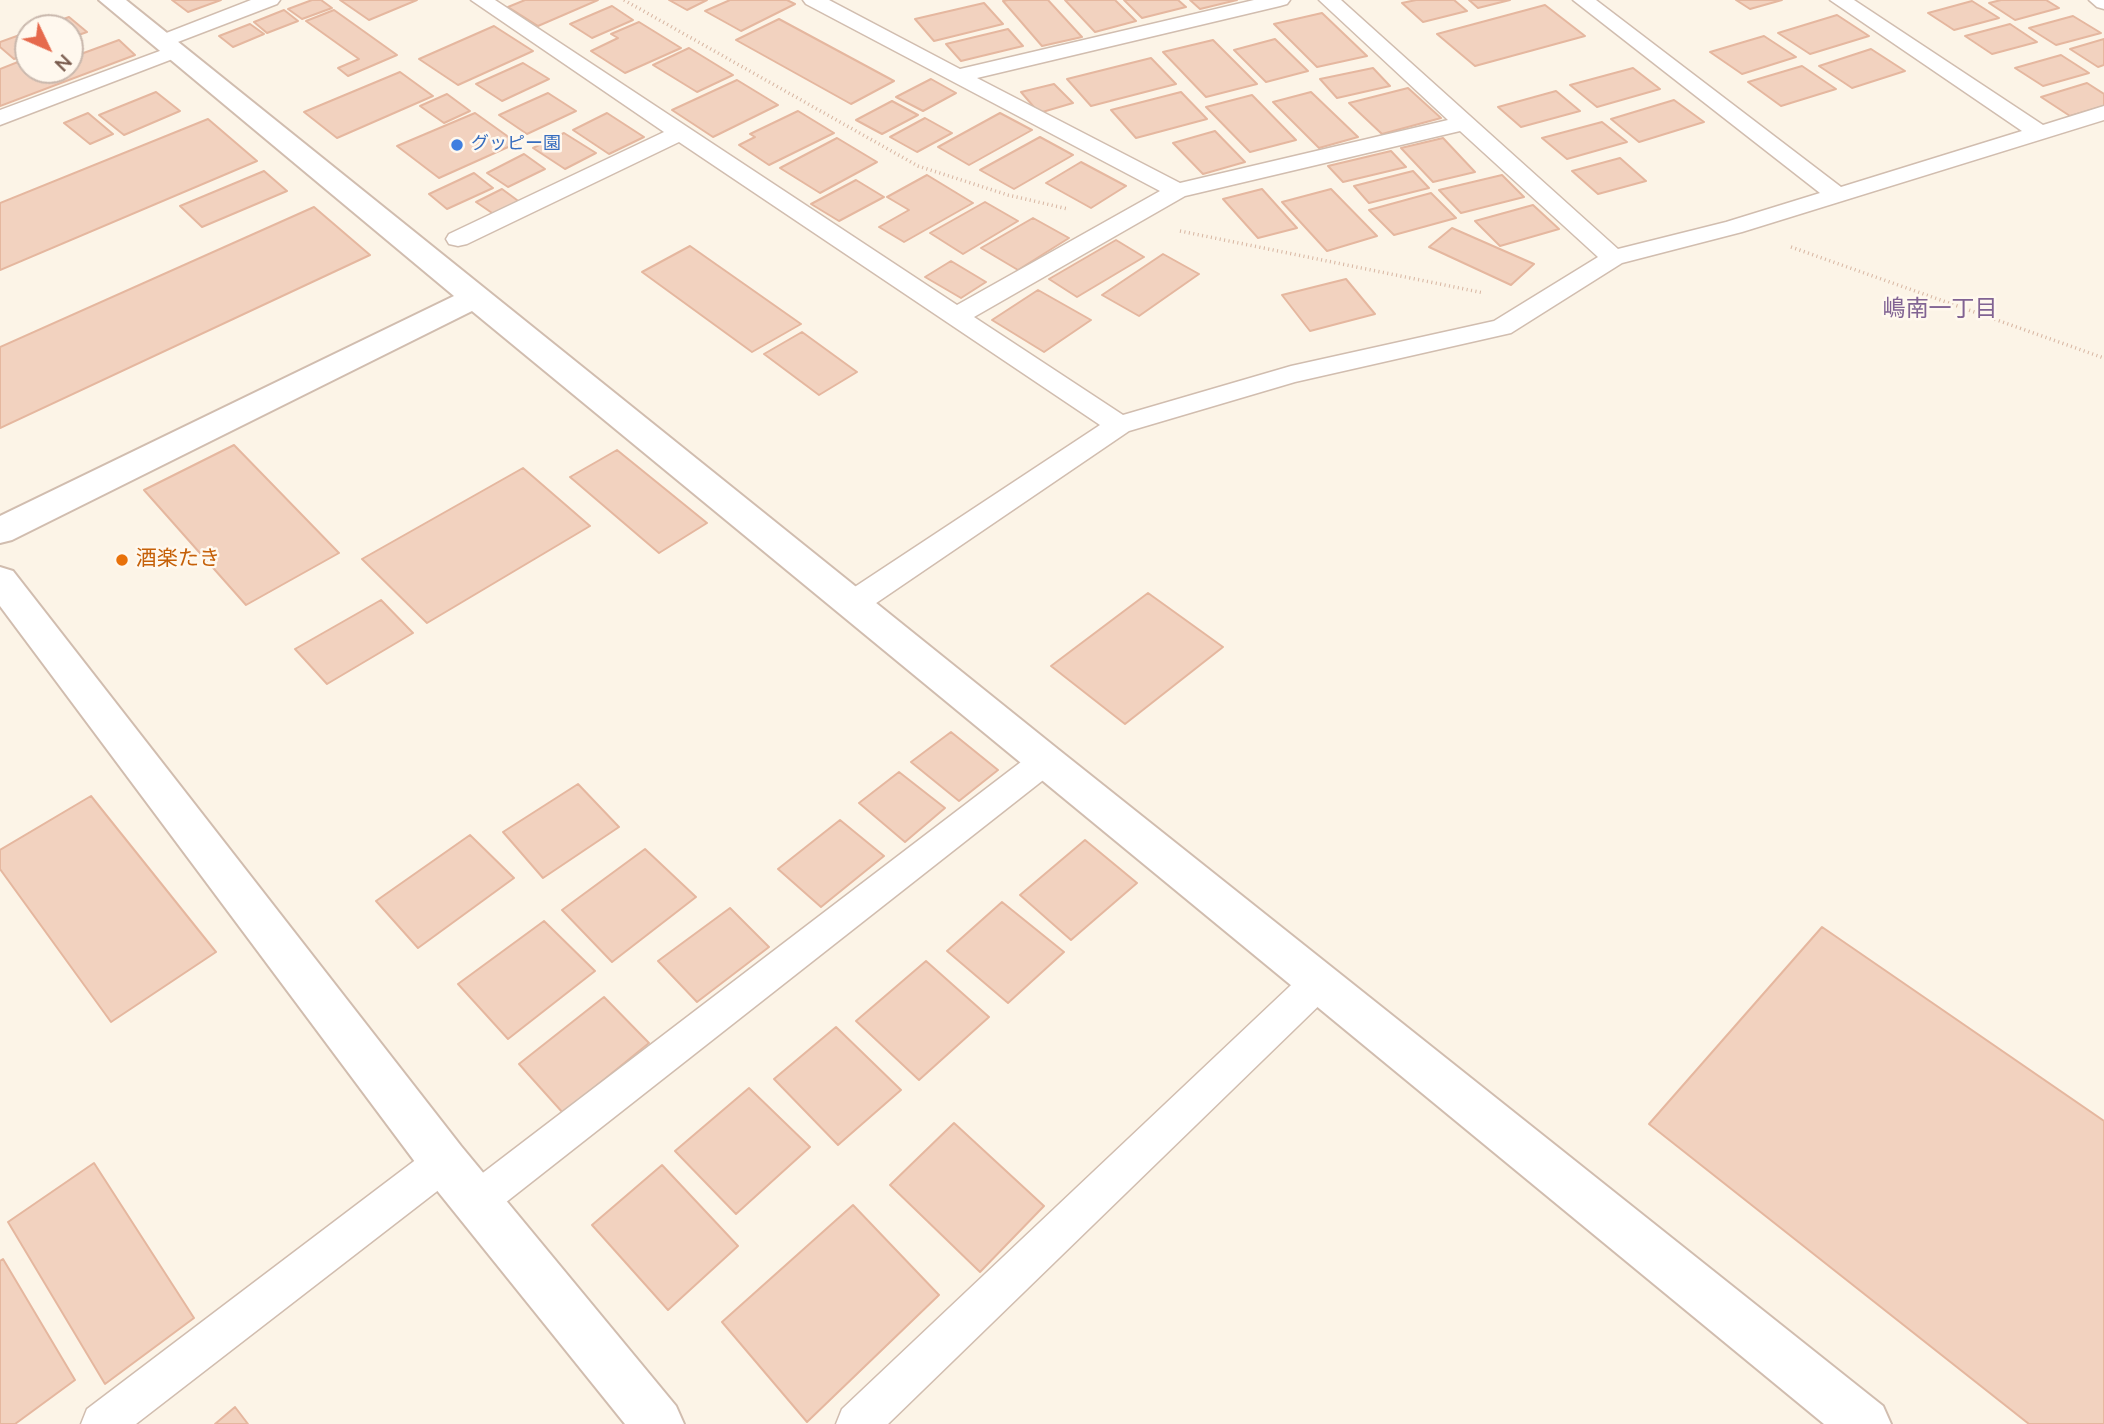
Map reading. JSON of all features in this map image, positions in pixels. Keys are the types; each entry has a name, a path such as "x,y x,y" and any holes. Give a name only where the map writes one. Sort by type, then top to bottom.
{"street":[{"path":"111,0 1045,761 1865,1424"},
{"path":"0,531 476,298"},
{"path":"0,580 444,1161 658,1424"}],"lane":[{"path":"0,118 270,0"},
{"path":"481,0 1119,425"},
{"path":"813,0 1177,191"},
{"path":"957,76 1280,0"},
{"path":"1329,0 1614,258"},
{"path":"1583,0 1837,195"},
{"path":"1840,0 2039,132"},
{"path":"2099,0 2104,3"},
{"path":"852,604 1119,425 1291,374 1502,327 1614,258 1734,226 2104,113"},
{"path":"957,316 1122,219 1177,191 1463,122"},
{"path":"458,239 681,133"},
{"path":"477,1201 1045,761"},
{"path":"857,1424 1320,981"},
{"path":"102,1424 444,1161"}],"path":[{"path":"624,0 918,166 1009,195 1539,304"},
{"path":"1734,226 2104,358"}],"building":[{"path":"172,0 221,0 188,12"},
{"path":"312,0 321,0 332,8 302,19 288,9"},
{"path":"340,0 417,0 369,20"},
{"path":"525,0 598,0 538,26 508,7"},
{"path":"669,0 707,0 687,10"},
{"path":"730,0 787,0 795,4 741,31 705,11"},
{"path":"1048,0 1082,37 1042,46 1003,1"},
{"path":"1065,0 1115,0 1136,21 1095,32"},
{"path":"1124,0 1178,0 1186,7 1142,18"},
{"path":"1190,0 1237,0 1200,9"},
{"path":"1416,0 1454,0 1467,11 1423,22 1402,3"},
{"path":"1469,0 1510,0 1478,8"},
{"path":"1736,0 1782,0 1750,9"},
{"path":"2001,0 2046,0 2059,8 2015,20 1989,3"},
{"path":"1972,1 1999,18 1954,30 1928,13"},
{"path":"984,3 1003,24 934,41 915,19"},
{"path":"1545,5 1585,36 1475,66 1437,34"},
{"path":"612,6 633,20 592,38 570,24"},
{"path":"284,10 298,21 267,33 254,22"},
{"path":"334,10 397,55 348,76 338,68 359,59 306,21"},
{"path":"1322,13 1367,56 1317,67 1274,24"},
{"path":"1837,15 1869,36 1810,54 1778,33"},
{"path":"2073,16 2101,33 2056,45 2029,28"},
{"path":"779,19 894,81 851,104 736,40"},
{"path":"639,22 681,48 625,73 591,51 618,38 611,34"},
{"path":"250,24 264,34 233,47 219,36"},
{"path":"2010,24 2037,42 1992,54 1965,36"},
{"path":"494,26 533,51 458,85 419,59"},
{"path":"1008,29 1023,46 961,61 946,44"},
{"path":"1764,36 1796,57 1742,74 1710,52"},
{"path":"14,37 14,59 0,47 0,42"},
{"path":"1275,39 1308,71 1266,82 1234,50"},
{"path":"2104,39 2104,65 2098,67 2070,49"},
{"path":"119,40 135,55 84,74 84,53"},
{"path":"1213,40 1257,84 1206,97 1163,52"},
{"path":"689,48 733,75 697,92 653,65"},
{"path":"1871,49 1905,71 1852,88 1819,66"},
{"path":"2061,55 2089,73 2043,86 2015,68"},
{"path":"1151,58 1176,84 1091,106 1067,79"},
{"path":"523,63 549,79 502,101 476,84"},
{"path":"14,64 14,84 58,84 0,106 0,69"},
{"path":"1802,66 1836,89 1781,106 1748,82"},
{"path":"1373,68 1390,86 1337,98 1320,79"},
{"path":"1633,68 1660,89 1597,107 1570,85"},
{"path":"400,72 433,96 337,138 304,112"},
{"path":"931,79 956,93 923,111 896,97"},
{"path":"737,80 778,105 713,137 672,110"},
{"path":"2087,83 2104,94 2104,106 2070,116 2041,97"},
{"path":"1054,84 1073,103 1039,113 1021,92"},
{"path":"1408,88 1441,118 1382,134 1349,103"},
{"path":"1556,91 1580,111 1521,127 1498,107"},
{"path":"156,92 180,111 124,135 99,115"},
{"path":"1181,92 1207,119 1136,138 1111,110"},
{"path":"1311,92 1358,137 1319,148 1273,102"},
{"path":"548,93 576,111 527,134 499,115"},
{"path":"447,94 470,111 444,123 420,106"},
{"path":"1252,95 1296,140 1250,152 1206,107"},
{"path":"1674,100 1704,122 1639,142 1611,119"},
{"path":"892,101 918,115 882,134 856,120"},
{"path":"798,111 834,133 769,165 739,145 755,137 750,134"},
{"path":"88,113 113,134 90,144 64,123"},
{"name":"グッピー園","path":"475,113 517,143 439,178 397,146"},
{"path":"607,113 644,137 609,154 573,130"},
{"path":"1000,113 1032,130 969,165 938,147"},
{"path":"925,118 952,133 917,152 890,137"},
{"path":"208,119 257,161 0,270 0,203"},
{"path":"1602,122 1627,142 1567,159 1542,138"},
{"path":"1215,131 1245,162 1203,174 1173,143"},
{"path":"564,133 596,153 565,169 533,148"},
{"path":"1040,137 1073,155 1014,189 980,170"},
{"path":"837,138 877,162 820,193 780,168"},
{"path":"1443,138 1475,172 1433,182 1401,148"},
{"path":"1391,151 1406,167 1343,182 1328,166"},
{"path":"524,154 545,169 508,187 487,173"},
{"path":"1620,158 1646,181 1598,194 1572,171"},
{"path":"1081,162 1126,186 1091,208 1046,183"},
{"path":"264,171 287,191 202,227 180,206"},
{"path":"1413,171 1429,188 1369,203 1354,186"},
{"path":"474,173 493,188 447,209 429,194"},
{"path":"927,175 973,203 904,242 879,227 909,210 887,197"},
{"path":"1502,175 1524,197 1461,213 1439,190"},
{"path":"856,180 884,197 839,221 811,204"},
{"path":"502,189 521,203 495,215 476,202"},
{"path":"1262,189 1297,228 1258,238 1223,199"},
{"path":"1331,189 1377,236 1327,251 1282,202"},
{"path":"1431,193 1456,218 1394,235 1369,210"},
{"path":"985,202 1018,221 963,254 930,233"},
{"path":"1533,205 1559,229 1500,246 1475,221"},
{"path":"314,207 370,255 0,428 0,347"},
{"path":"1033,218 1069,238 1018,270 981,248"},
{"path":"1452,228 1534,264 1511,285 1429,247"},
{"path":"1116,240 1144,257 1077,297 1049,279"},
{"path":"690,246 801,324 752,352 642,272"},
{"path":"1163,254 1199,274 1139,316 1102,295"},
{"path":"951,261 986,282 961,298 925,277"},
{"path":"1346,279 1375,314 1310,331 1282,295"},
{"path":"1038,290 1091,320 1044,352 992,320"},
{"path":"802,332 857,372 819,395 764,354"},
{"path":"234,445 339,553 246,605 144,490"},
{"path":"617,450 707,523 659,553 570,477"},
{"path":"523,468 590,526 427,623 362,559"},
{"path":"1148,593 1223,647 1125,724 1051,666"},
{"path":"381,600 413,633 327,684 295,649"},
{"path":"951,732 998,770 959,801 911,762"},
{"path":"899,772 945,808 905,842 859,803"},
{"path":"578,784 619,827 543,878 503,832"},
{"path":"91,796 216,952 111,1022 0,869 0,850"},
{"path":"840,820 884,856 821,907 778,869"},
{"path":"470,835 514,878 418,948 376,901"},
{"path":"1085,840 1137,883 1071,940 1020,895"},
{"path":"645,849 696,897 612,962 562,910"},
{"path":"1002,902 1064,952 1008,1003 947,951"},
{"path":"730,908 769,947 697,1002 658,961"},
{"path":"544,921 595,971 508,1039 458,984"},
{"path":"1822,927 2104,1121 2104,1424 2029,1424 1649,1124"},
{"path":"926,961 989,1017 919,1080 856,1021"},
{"path":"604,997 649,1043 563,1113 519,1064"},
{"path":"836,1027 901,1090 838,1145 774,1079"},
{"path":"749,1088 810,1147 736,1214 675,1151"},
{"path":"954,1123 1044,1206 980,1272 890,1185"},
{"path":"94,1163 194,1318 105,1384 8,1222"},
{"path":"662,1165 738,1246 668,1310 592,1225"},
{"path":"853,1205 939,1295 807,1422 722,1322"},
{"path":"3,1259 75,1380 15,1424 0,1424 0,1261"},
{"path":"235,1407 248,1424 215,1424"}],"place":[{"name":"グッピー園","path":"457,145"},
{"name":"酒楽たき","path":"122,560"}],"district":[{"name":"嶋南一丁目","path":"1940,310"}]}
